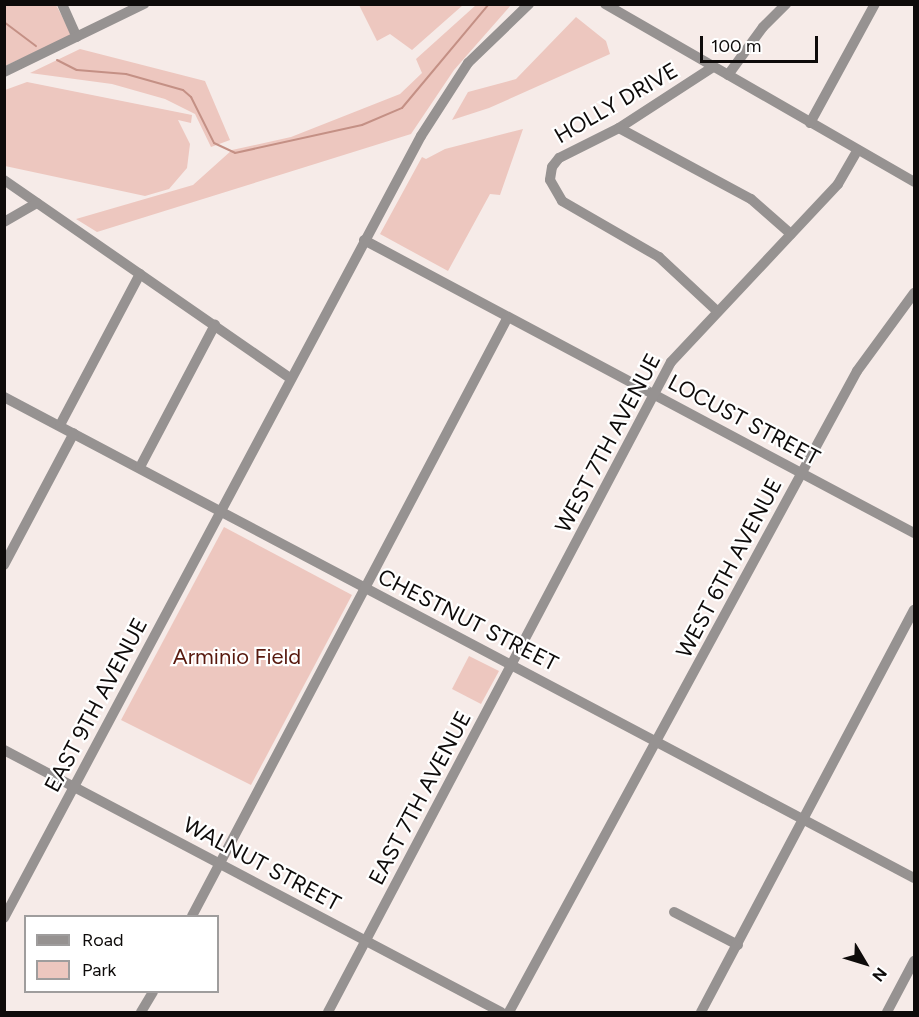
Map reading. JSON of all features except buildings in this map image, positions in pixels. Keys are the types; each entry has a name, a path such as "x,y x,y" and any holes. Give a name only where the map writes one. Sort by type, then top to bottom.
{"street":[{"path":"62,4 77,37"},
{"path":"4,72 144,4"},
{"name":"EAST 9TH AVENUE","path":"4,918 364,240 451,85 468,63 529,4"},
{"path":"605,4 713,68 913,179"},
{"path":"728,75 763,27 786,4"},
{"path":"810,123 874,4"},
{"name":"HOLLY DRIVE","path":"713,68 619,128 559,158 550,172 551,186 567,204 659,257 717,311"},
{"path":"619,128 751,199 791,234"},
{"name":"WEST 7TH AVENUE","path":"513,665 674,358 838,184 858,150"},
{"path":"4,180 290,378"},
{"path":"4,222 37,203"},
{"name":"LOCUST STREET","path":"364,240 915,533"},
{"path":"60,425 140,274"},
{"name":"WEST 6TH AVENUE","path":"509,1012 659,742 801,472 857,371 915,293"},
{"path":"193,915 508,317"},
{"path":"140,467 215,325"},
{"name":"CHESTNUT STREET","path":"4,397 915,878"},
{"path":"4,565 74,433"},
{"path":"701,1012 915,610"},
{"name":"EAST 7TH AVENUE","path":"328,1012 513,665"},
{"name":"WALNUT STREET","path":"4,750 501,1012"},
{"path":"674,912 738,945"},
{"path":"887,1012 915,961"},
{"path":"141,1012 152,993"}],"green space":[{"path":"4,5 56,5 72,35 5,66"},
{"path":"359,5 463,5 412,50 390,34 377,41"},
{"path":"476,5 511,5 454,70 411,134 97,232 76,219 193,185 232,150 291,137 400,94 422,73 416,59"},
{"path":"576,17 606,41 610,54 489,108 452,120 468,92 516,79"},
{"path":"80,49 205,81 230,140 211,147 195,114 165,99 112,84 30,73"},
{"path":"27,82 192,115 191,123 178,120 190,144 187,168 169,189 145,196 5,166 5,90"},
{"path":"523,129 500,195 490,194 448,271 380,234 422,157 426,159 445,149"},
{"name":"Arminio Field","path":"224,527 352,595 251,785 121,720"},
{"path":"469,656 499,671 481,704 452,689"}],"waterway":[{"path":"57,60 77,70 126,74 183,90 191,97 214,143 235,153 362,125 402,108 489,4"},
{"path":"4,22 36,46"}]}
